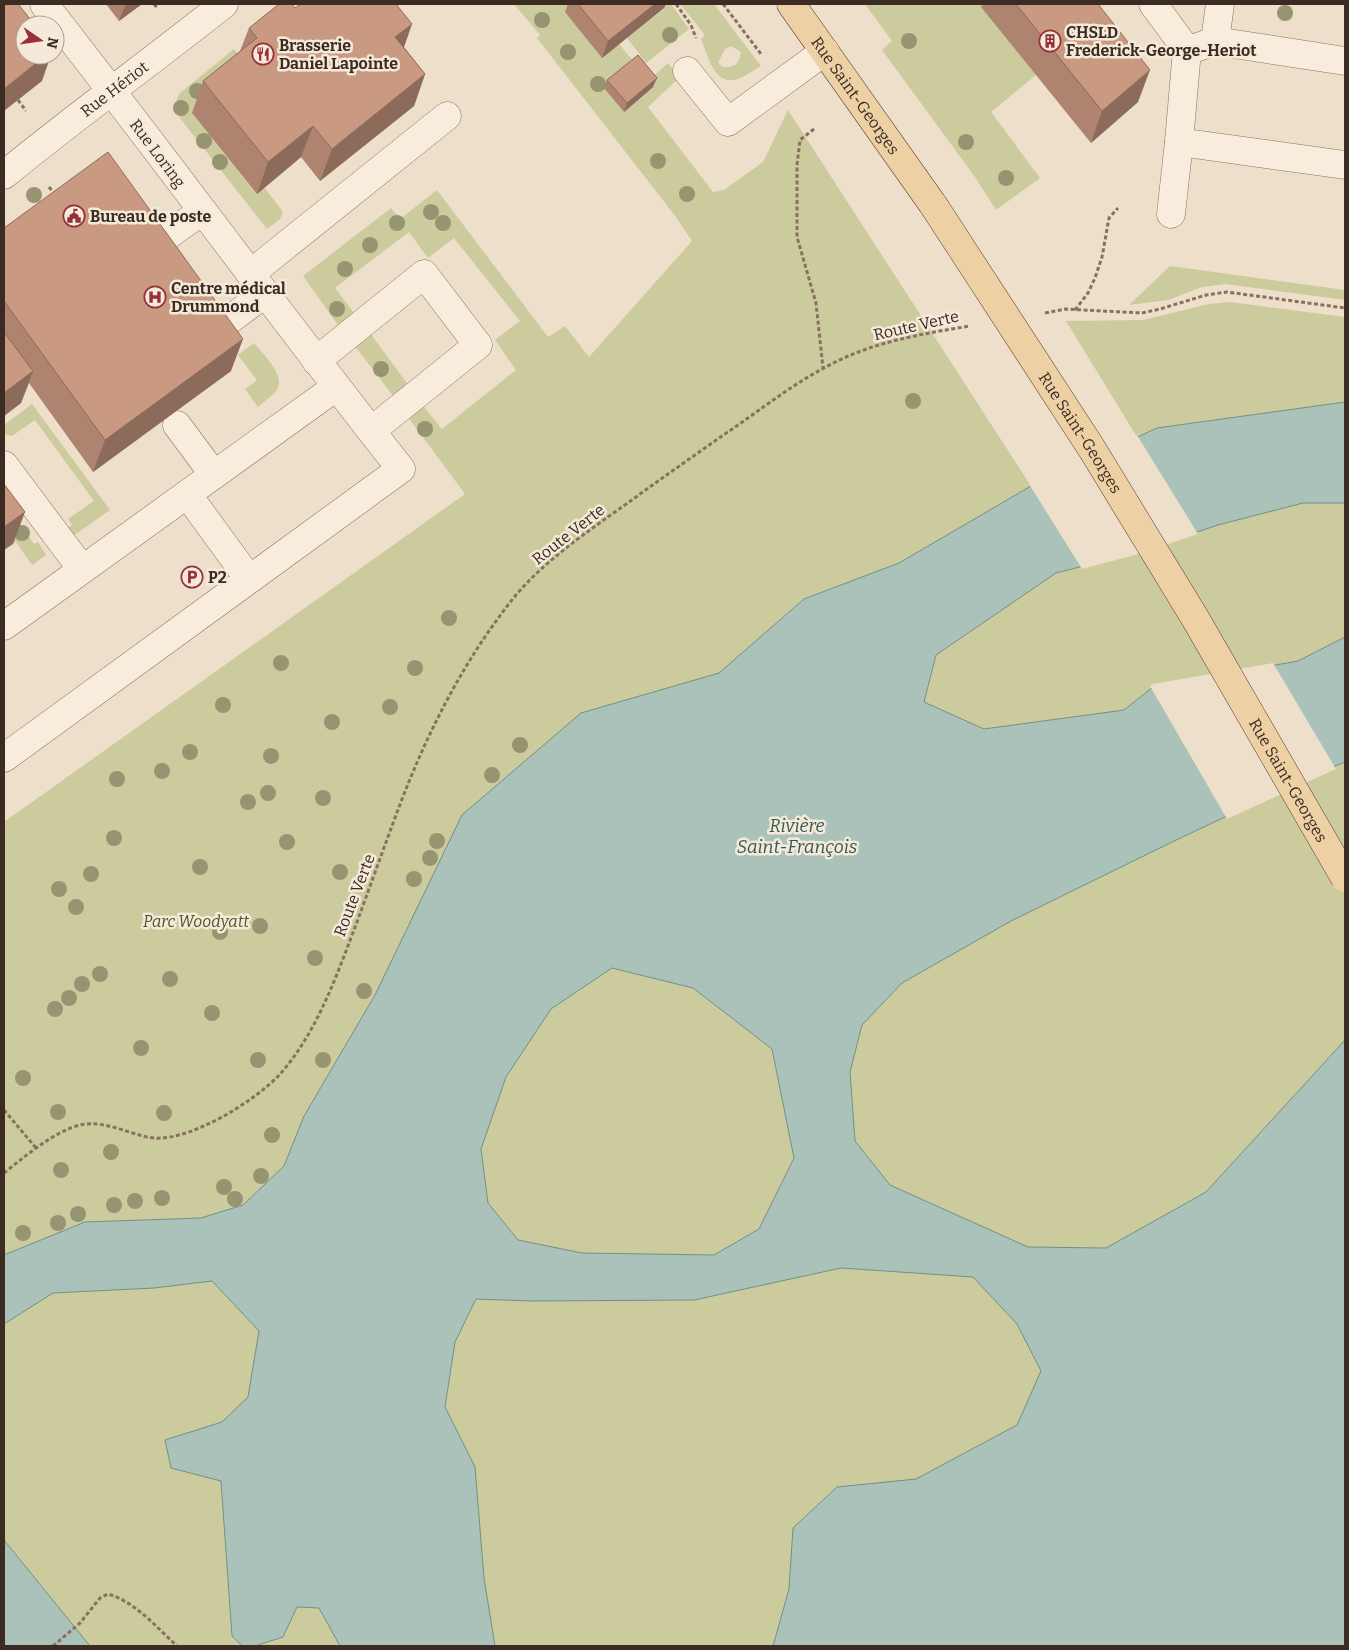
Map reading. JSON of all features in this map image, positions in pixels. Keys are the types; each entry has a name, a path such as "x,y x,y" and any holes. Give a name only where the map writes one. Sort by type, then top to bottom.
{"main road":[{"name":"Rue Saint-Georges","path":"791,4 934,206 1097,457 1195,618 1345,878"}],"street":[{"name":"Rue Loring","path":"44,4 316,361 401,469 250,580"},
{"name":"Rue Hériot","path":"4,175 66,124 156,58 224,4"},
{"path":"1153,4 1187,50 1171,214"},
{"path":"1215,41 1220,4"},
{"path":"1187,50 1215,41 1345,61"},
{"path":"687,71 728,122 825,51"},
{"path":"216,330 257,284 448,116"},
{"path":"1179,142 1345,165"},
{"path":"153,246 202,211"},
{"path":"316,361 424,274 478,345 371,431"},
{"path":"4,626 336,387"},
{"path":"177,425 214,475"},
{"path":"4,465 82,569"},
{"path":"4,758 250,580 187,494"}],"path":[{"path":"154,4 158,9"},
{"path":"723,4 766,61"},
{"path":"18,100 26,110"},
{"path":"814,129 800,140 797,165 797,237 816,303 823,368"},
{"path":"49,187 59,200"},
{"path":"1076,310 1088,293 1095,278 1102,257 1109,218 1118,208"},
{"path":"1036,314 1065,309 1142,313 1206,295 1227,292 1345,308"},
{"name":"Route Verte","path":"4,1173 36,1148 77,1125 96,1123 152,1138 192,1132 228,1114 260,1093 281,1074 298,1051 328,997 372,884 404,794 428,737 470,660 517,594 560,552 725,434 823,368 862,351 892,342 922,334 979,324"},
{"path":"4,1110 36,1148"},
{"path":"53,1646 80,1623 100,1598 108,1594 119,1597 135,1608 177,1646"}],"green space":[{"name":"Parc Woodyatt","path":"514,4 575,4 619,44 635,63 623,112 653,87 649,80 668,63 679,78 648,107 713,192 724,190 763,162 788,110 1031,486 899,563 804,599 719,673 581,713 375,995 304,1116 284,1166 243,1205 201,1218 85,1222 4,1255 4,822 465,494 408,417 423,406 442,429 516,370 495,340 520,321 454,238 428,258 409,232 335,288 354,313 338,325 303,276 391,208 400,219 437,190 548,337 565,326 589,357 692,241 676,217 537,38 540,35"},
{"path":"660,4 671,4 689,29 646,63 627,38 664,9"},
{"path":"680,4 714,4 761,66 740,78 724,79 710,62 701,39 705,35","holes":["731,46 741,52 738,62 733,66 722,67 718,62 725,49"]},
{"path":"865,4 986,4 982,7 1036,75 991,112 1040,178 996,210 975,177 882,50 892,41"},
{"path":"234,49 241,57 192,113 256,193 264,187 283,212 280,219 267,229 180,118 176,109 179,94"},
{"path":"1170,266 1345,290 1345,300 1226,284 1202,287 1168,300 1129,305"},
{"path":"1230,302 1345,317 1345,402 1157,428 1137,437 1066,321 1143,320 1209,304"},
{"path":"370,333 409,386 394,397 354,345"},
{"path":"254,343 275,370 279,382 274,393 258,407 245,389 257,380 238,355"},
{"path":"32,404 110,510 73,536 67,528 72,525 68,519 94,501 35,420 12,436 4,434 4,425"},
{"path":"4,500 34,544 38,542 46,555 32,565 16,542 13,544"},
{"path":"1303,503 1345,503 1345,637 1298,661 1153,687 1124,710 984,729 924,702 936,655 1056,573 1134,553 1218,525"},
{"path":"1345,762 1345,1040 1206,1192 1106,1248 1028,1247 890,1185 855,1141 850,1072 862,1025 902,983 1011,921 1168,844"},
{"path":"612,968 693,988 772,1049 794,1158 759,1229 714,1255 582,1253 518,1240 488,1203 481,1149 506,1077 551,1009"},
{"path":"841,1268 974,1277 1017,1324 1042,1371 1017,1425 916,1479 837,1487 793,1528 789,1589 773,1646 495,1646 484,1578 445,1407 455,1342 476,1298 530,1301 694,1300"},
{"path":"212,1281 259,1331 248,1397 222,1422 165,1440 171,1468 221,1481 232,1636 242,1646 90,1646 4,1540 4,1324 53,1293 154,1288"},
{"path":"297,1607 319,1608 340,1646 255,1646 283,1637"}],"water":[{"name":"Rivière Saint-François","path":"1345,402 1345,503 1303,503 1218,525 1134,553 1056,573 936,655 924,702 984,729 1124,710 1153,687 1298,661 1345,637 1345,762 1168,844 1011,921 902,983 862,1025 850,1072 855,1141 890,1185 1028,1247 1106,1248 1206,1192 1345,1040 1345,1646 773,1646 789,1589 793,1528 837,1487 916,1479 1017,1425 1041,1371 1017,1324 973,1277 841,1268 694,1300 530,1301 476,1299 455,1342 445,1407 475,1467 484,1578 495,1646 340,1646 319,1608 297,1607 283,1637 255,1646 242,1646 232,1636 221,1481 171,1468 165,1440 222,1422 248,1397 259,1331 212,1281 154,1288 53,1293 4,1324 4,1255 85,1222 201,1218 243,1205 284,1166 304,1116 375,995 462,815 581,713 719,673 804,599 899,563 1031,486 1157,428","holes":["612,968 693,988 772,1049 794,1158 759,1229 714,1255 582,1253 518,1240 488,1203 481,1149 506,1077 551,1009"]},
{"path":"4,1540 90,1646 4,1645"}],"pier":[{"path":"1137,435 1198,534 1135,555 1082,569 1029,484"},
{"path":"1273,663 1336,769 1227,819 1150,686"}],"building":[{"path":"4,4 18,4 27,15 15,15 15,65 34,65 4,89"},
{"path":"279,4 292,4 295,8 301,4 396,4 412,24 395,37 425,74 332,149 313,126 268,162 203,81 257,38 249,28"},
{"path":"578,4 655,4 608,41"},
{"path":"1016,4 1098,4 1150,70 1102,111"},
{"path":"638,55 657,78 627,103 607,80"},
{"path":"108,152 243,339 105,440 4,301 4,228"},
{"path":"4,332 33,371 4,393"},
{"path":"4,484 25,512 4,527"}],"place":[{"name":"CHSLD Frederick-George-Heriot","path":"1050,41"},
{"name":"Brasserie Daniel Lapointe","path":"263,54"},
{"name":"Bureau de poste","path":"74,216"},
{"name":"Centre médical Drummond","path":"155,297"},
{"name":"P2","path":"192,577"}]}
